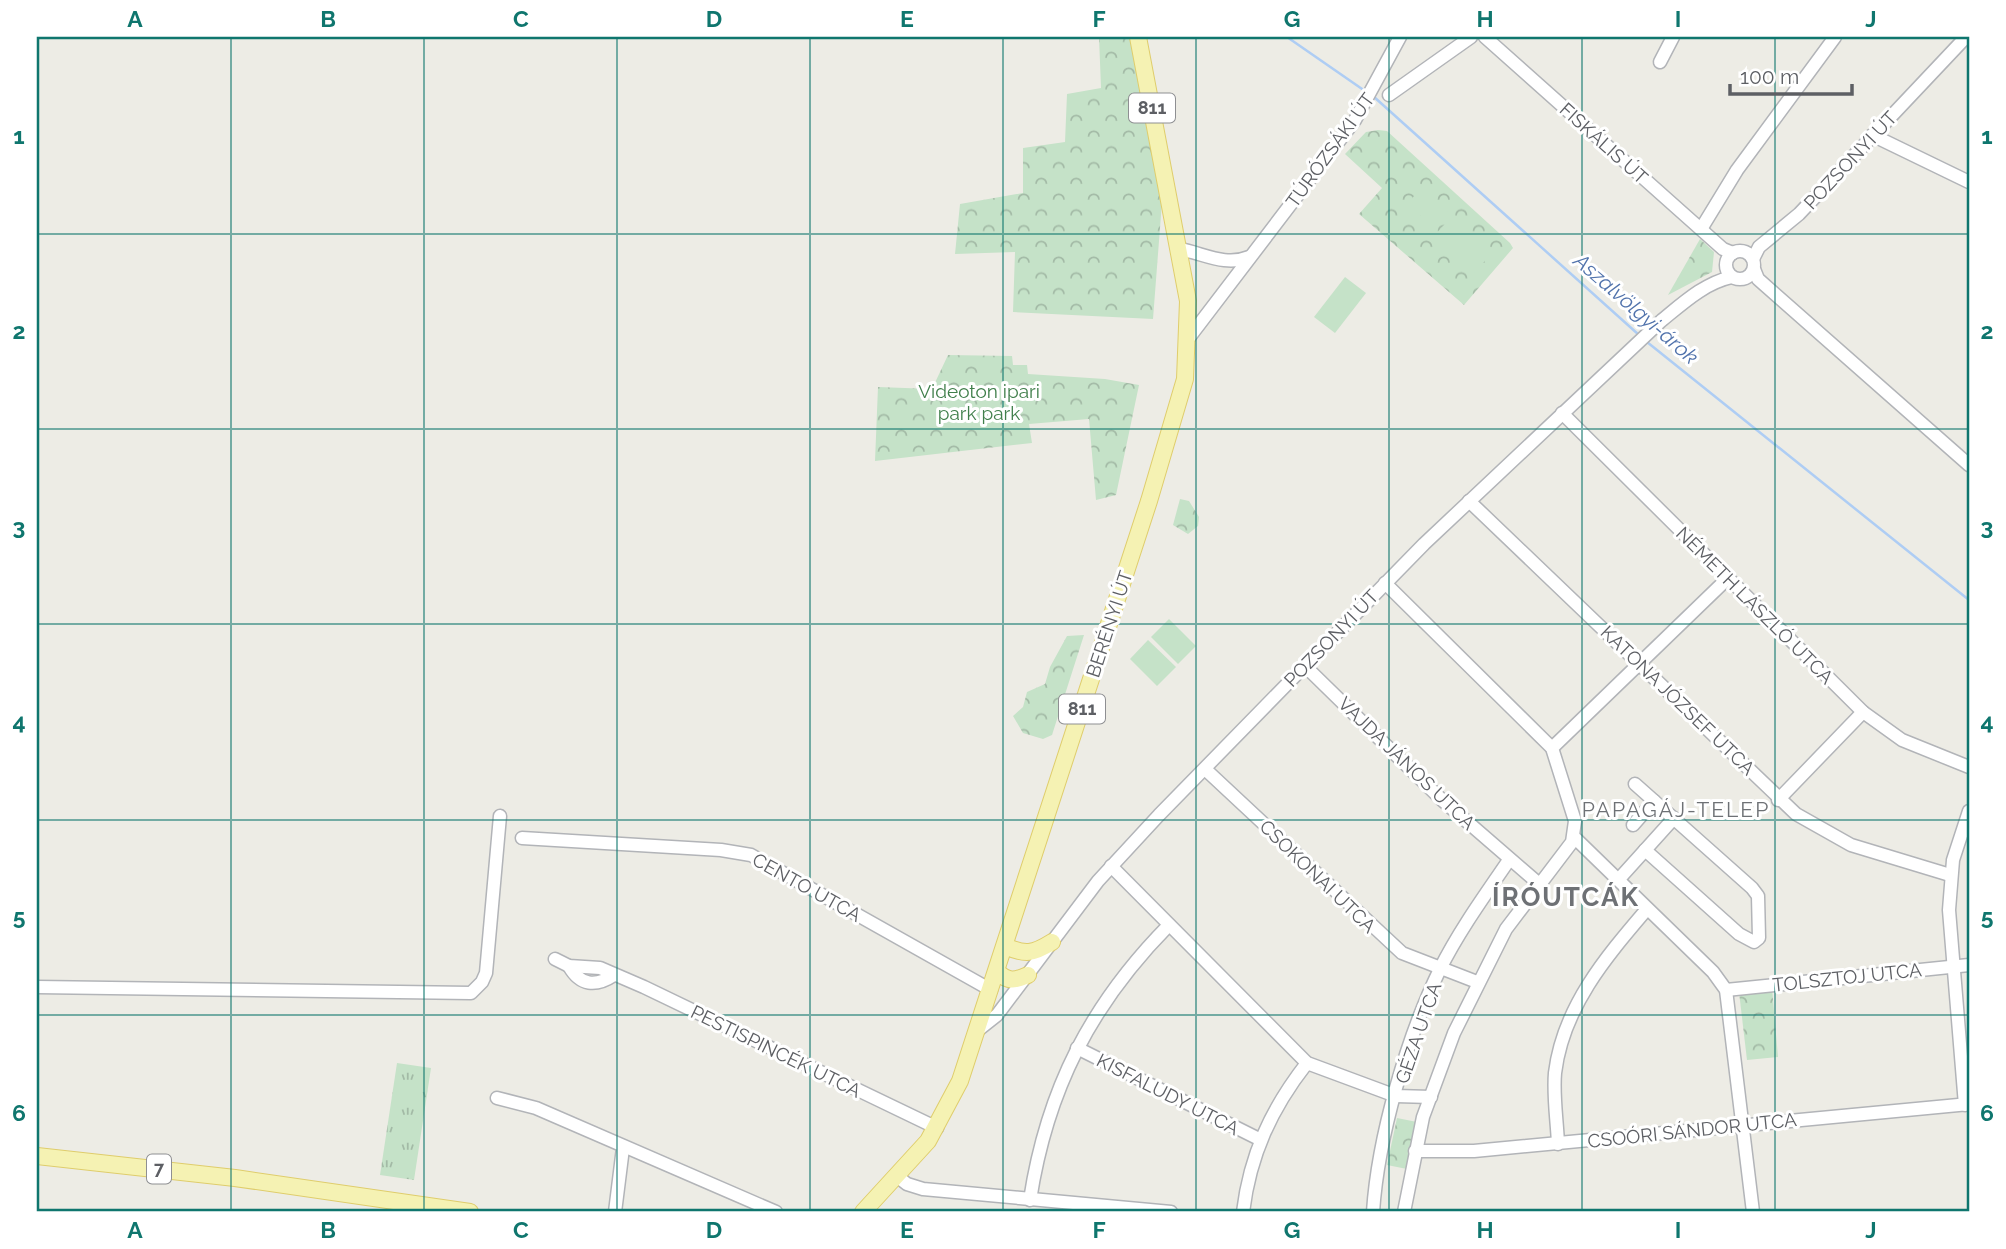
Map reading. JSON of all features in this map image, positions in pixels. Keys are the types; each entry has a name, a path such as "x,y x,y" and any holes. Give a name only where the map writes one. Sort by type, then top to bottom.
{"main road":[{"name":"BERÉNYI ÚT","path":"863,1212 898,1177 937,1128 954,1095 997,972 1172,429 1185,379 1188,301 1138,37"},
{"path":"1005,946 1023,954 1032,954 1052,942"},
{"path":"997,972 1014,981 1028,975"},
{"name":"7","path":"37,1156 235,1178 470,1212"}],"street":[{"name":"TÚRÓZSÁKI ÚT","path":"1188,339 1322,165 1367,100 1400,37"},
{"path":"1389,94 1471,37"},
{"name":"FISKÁLIS ÚT","path":"1485,37 1701,229 1738,266 1969,465"},
{"path":"1660,62 1673,37"},
{"path":"1701,229 1737,170 1835,37"},
{"name":"POZSONYI ÚT","path":"978,1030 997,1015 1111,866 1385,583 1647,334 1689,298 1738,266 1799,214 1966,37"},
{"path":"1872,135 1969,182"},
{"path":"1179,249 1201,252 1223,262 1249,257"},
{"path":"1223,262 1228,278 1227,287"},
{"name":"NÉMETH LÁSZLÓ UTCA","path":"1562,413 1863,712 1902,740 1969,767"},
{"name":"KATONA JÓZSEF UTCA","path":"1469,501 1751,768 1779,800 1813,826 1851,845 1950,875"},
{"path":"1552,748 1727,579"},
{"path":"1385,583 1552,748 1572,809 1574,837 1713,972 1726,990 1753,1212"},
{"name":"VAJDA JÁNOS UTCA","path":"1305,666 1431,790 1509,860"},
{"path":"1779,800 1863,712"},
{"name":"CSOKONAI UTCA","path":"1205,768 1382,936 1402,953 1440,970"},
{"path":"1634,783 1752,888 1758,896 1759,938 1754,942 1739,934 1645,850"},
{"path":"1633,825 1654,801"},
{"path":"1967,1105 1951,966 1950,875 1969,811"},
{"path":"37,987 471,993 482,982 486,973 500,816"},
{"path":"1619,879 1674,818"},
{"name":"GÉZA UTCA","path":"1404,1212 1415,1151 1431,1097 1477,982 1506,929 1574,837"},
{"name":"CENTO UTCA","path":"522,838 721,850 751,855 991,990"},
{"path":"1509,860 1538,883"},
{"name":"GÉZA UTCA","path":"1373,1212 1387,1124 1408,1053 1440,970 1509,860"},
{"path":"1111,866 1307,1063 1396,1096"},
{"path":"1558,1144 1555,1075 1572,1015 1598,967 1647,909"},
{"path":"1030,1200 1046,1124 1077,1048 1111,989 1169,925"},
{"name":"PESTISPINCÉK UTCA","path":"555,959 569,966 586,965 614,975 937,1128"},
{"name":"TOLSZTOJ UTCA","path":"1726,990 1969,965"},
{"name":"GÉZA UTCA","path":"1440,970 1477,982"},
{"name":"KISFALUDY UTCA","path":"1077,1048 1259,1139"},
{"path":"1243,1212 1249,1174 1259,1139 1280,1101 1307,1063"},
{"name":"GÉZA UTCA","path":"1396,1096 1431,1097"},
{"path":"497,1098 536,1108 623,1148 776,1212"},
{"name":"CSOÓRI SÁNDOR UTCA","path":"1415,1151 1474,1152 1967,1105"},
{"path":"615,1212 623,1148"},
{"path":"898,1177 907,1184 923,1189 1171,1212"}],"green space":[{"path":"1099,37 1131,37 1163,189 1153,319 1013,312 1015,252 955,254 960,204 1023,193 1023,148 1065,142 1067,94 1101,88"},
{"path":"1387,131 1513,248 1464,305 1359,214 1382,188 1345,154 1366,132"},
{"path":"1422,187 1448,211 1433,227 1407,204"},
{"path":"1453,215 1493,252 1474,273 1434,236"},
{"path":"1700,239 1714,252 1712,272 1668,295"},
{"path":"1345,277 1366,293 1335,333 1314,317"},
{"name":"Videoton ipari park park","path":"948,355 1012,356 1013,365 1027,365 1028,374 1105,379 1139,385 1116,495 1096,500 1089,419 1029,424 1032,443 875,461 878,387 932,389"},
{"path":"1180,499 1189,501 1199,517 1198,526 1188,534 1173,525"},
{"path":"1169,619 1196,646 1178,664 1151,637"},
{"path":"1084,635 1052,735 1043,739 1023,733 1013,716 1023,707 1027,692 1045,684 1050,667 1067,636"},
{"path":"1148,640 1176,667 1157,686 1130,659"},
{"path":"1772,988 1778,1057 1747,1060 1739,992"},
{"path":"397,1063 431,1068 414,1180 380,1175"},
{"path":"1397,1118 1417,1122 1407,1169 1387,1165"}],"waterway":[{"name":"Aszalvölgyi-árok","path":"1287,37 1365,91"},
{"name":"Aszalvölgyi-árok","path":"1373,96 1639,335"},
{"name":"Aszalvölgyi-árok","path":"1647,342 1969,600"}],"district":[{"name":"PAPAGÁJ-TELEP","path":"1676,810"},
{"name":"ÍRÓUTCÁK","path":"1566,897"}]}
